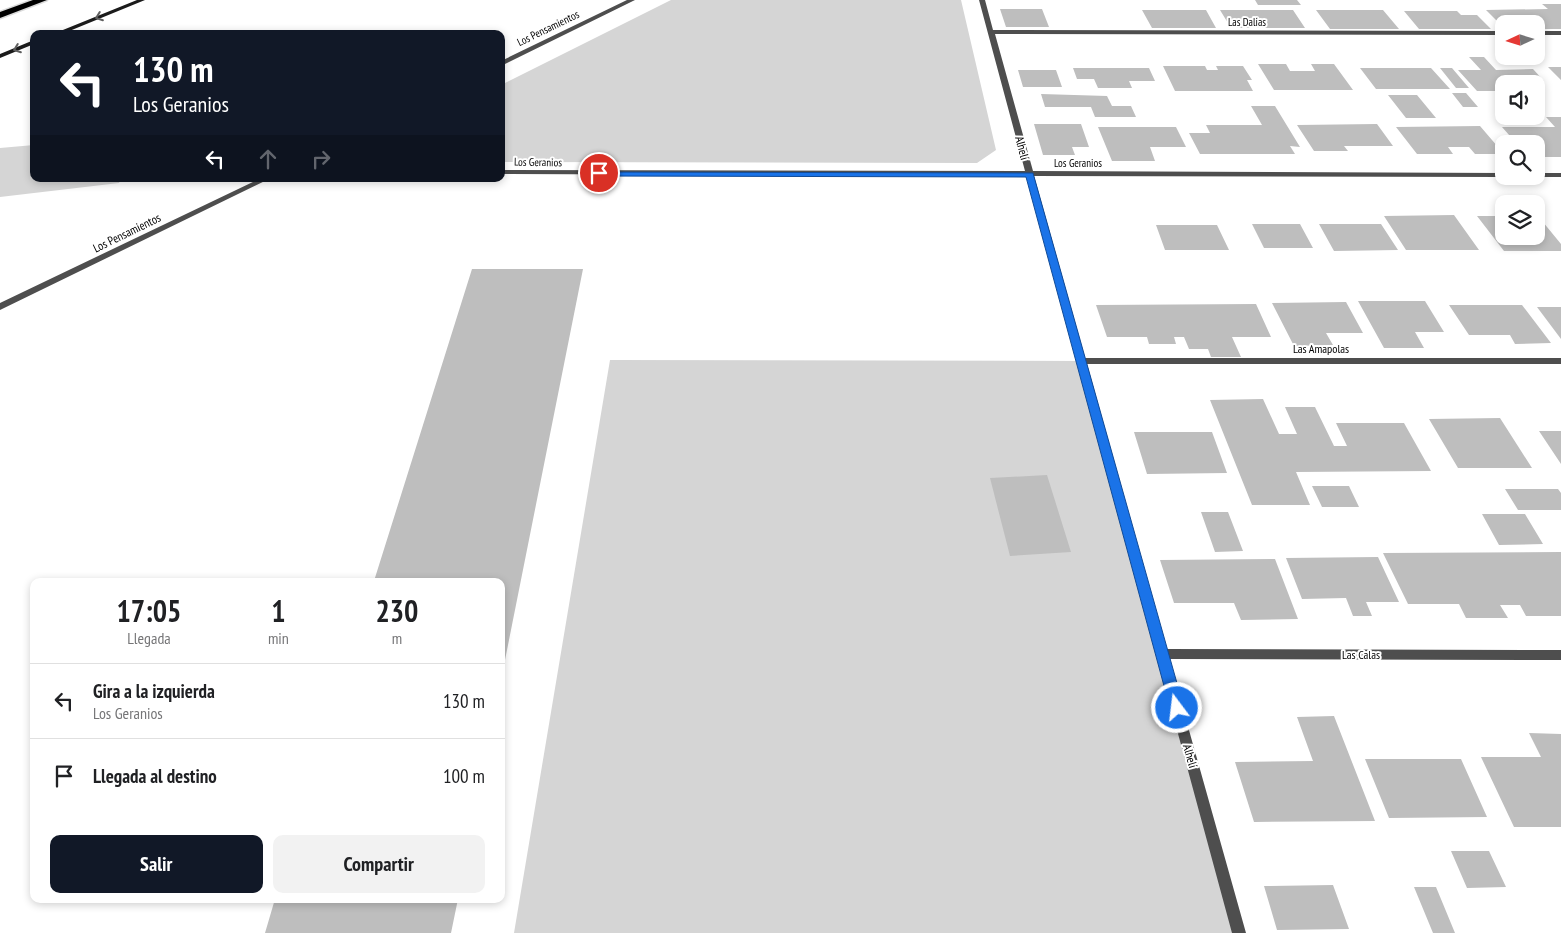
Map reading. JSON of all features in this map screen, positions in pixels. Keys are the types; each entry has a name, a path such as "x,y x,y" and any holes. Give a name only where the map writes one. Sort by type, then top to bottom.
{"highway":[{"path":"0,15 42,0"}],"main road":[{"path":"66,30 142,0"},
{"path":"0,56 30,44"}],"street":[{"name":"Los Pensamientos","path":"505,62 632,0"},
{"name":"Alhelí","path":"982,0 1239,933"},
{"name":"Las Dalias","path":"990,32 1495,32"},
{"path":"1545,33 1561,33"},
{"name":"Los Geranios","path":"505,172 1495,175"},
{"path":"1545,175 1561,175"},
{"name":"Los Pensamientos","path":"0,307 259,182"},
{"name":"Las Amapolas","path":"1081,361 1561,361"},
{"name":"Las Calas","path":"1162,654 1561,655"}],"shaded area":[{"path":"671,0 961,0 996,150 977,163 505,162 505,83"},
{"path":"30,145 30,182 120,182 0,197 0,148"},
{"path":"610,360 1081,361 1239,933 514,933"}],"building":[{"path":"1255,0 1297,0 1301,5 1258,5"},
{"path":"1542,4 1561,4 1561,29 1545,29 1545,15 1495,15 1495,19 1486,10 1548,9"},
{"path":"1000,9 1042,9 1049,27 1006,27"},
{"path":"1142,10 1206,10 1216,28 1152,28"},
{"path":"1220,10 1293,10 1305,28 1231,28"},
{"path":"1316,10 1383,10 1399,29 1330,29"},
{"path":"1404,11 1457,11 1461,15 1477,15 1491,29 1419,29"},
{"path":"1469,57 1484,57 1496,70 1533,69 1538,75 1495,75 1495,91 1477,91 1458,70 1481,70"},
{"path":"1258,64 1286,64 1290,71 1315,71 1311,64 1334,64 1353,90 1274,90"},
{"path":"1163,66 1205,66 1207,70 1218,70 1216,66 1243,66 1252,80 1247,80 1253,91 1175,91"},
{"path":"1548,67 1561,67 1561,80"},
{"path":"1073,68 1149,68 1155,81 1129,81 1132,88 1098,88 1094,79 1077,79"},
{"path":"1360,68 1431,68 1450,89 1376,89"},
{"path":"1440,68 1452,68 1469,88 1456,88"},
{"path":"1018,70 1056,70 1062,87 1023,87"},
{"path":"1452,93 1466,93 1478,107 1463,107"},
{"path":"1041,94 1107,96 1112,106 1131,106 1136,117 1095,117 1091,107 1045,107"},
{"path":"1388,95 1417,95 1436,118 1406,118"},
{"path":"1251,106 1275,106 1300,147 1290,146 1295,154 1200,154 1189,133 1210,133 1206,125 1262,125"},
{"path":"1546,117 1561,117 1561,157 1545,157 1545,135 1509,135 1502,127 1555,127"},
{"path":"1034,124 1081,124 1089,147 1072,147 1075,155 1043,155"},
{"path":"1377,124 1393,146 1344,146 1348,151 1314,151 1297,125"},
{"path":"1480,126 1495,144 1495,154 1475,154 1469,147 1448,147 1453,154 1417,154 1396,127"},
{"path":"1098,127 1176,127 1186,147 1150,147 1155,161 1112,161"},
{"path":"1454,215 1479,250 1406,250 1384,216"},
{"path":"1477,216 1495,216 1495,239"},
{"path":"1252,224 1300,224 1313,248 1264,248"},
{"path":"1319,224 1381,224 1398,250 1334,251"},
{"path":"1156,225 1217,225 1229,250 1165,250"},
{"path":"1545,225 1561,244 1561,251 1504,251 1499,245 1545,245"},
{"path":"472,269 583,269 505,660 505,578 375,578"},
{"path":"1358,301 1425,301 1444,332 1415,332 1424,348 1384,348"},
{"path":"1346,302 1363,333 1326,333 1333,345 1294,346 1272,303"},
{"path":"1256,304 1271,337 1232,337 1241,357 1211,357 1208,349 1189,349 1184,337 1174,337 1176,344 1149,344 1147,337 1107,337 1096,305"},
{"path":"1449,305 1522,305 1551,343 1515,344 1510,335 1469,335"},
{"path":"1537,307 1561,307 1561,339"},
{"path":"1263,399 1279,434 1297,434 1285,407 1315,407 1334,446 1347,446 1336,423 1404,423 1431,471 1296,472 1310,505 1252,505 1210,400"},
{"path":"1500,418 1532,468 1458,468 1429,419"},
{"path":"1539,431 1561,431 1561,464"},
{"path":"1134,432 1212,432 1227,473 1147,474"},
{"path":"1047,475 1071,552 1010,556 990,478"},
{"path":"1312,486 1349,486 1359,507 1322,507"},
{"path":"1505,489 1558,489 1561,493 1561,510 1518,510"},
{"path":"1201,512 1228,512 1243,551 1215,552"},
{"path":"1482,514 1525,514 1543,544 1499,545"},
{"path":"1561,552 1561,616 1526,616 1520,605 1500,605 1508,618 1466,618 1459,604 1408,604 1383,553"},
{"path":"1378,557 1399,602 1366,602 1372,616 1353,616 1346,598 1302,599 1286,558"},
{"path":"1275,559 1298,619 1241,620 1234,603 1174,603 1160,560"},
{"path":"1334,716 1375,821 1254,822 1235,762 1313,761 1297,717"},
{"path":"1529,733 1561,734 1561,827 1514,827 1481,757 1541,757"},
{"path":"1365,759 1461,759 1487,817 1389,818"},
{"path":"1451,851 1489,851 1506,887 1467,888"},
{"path":"1333,885 1349,929 1277,930 1264,886"},
{"path":"1414,887 1436,887 1455,933 1433,933"},
{"path":"274,903 457,903 451,933 265,933"}],"route":[{"path":"599,173 1030,174 1177,708"}]}
